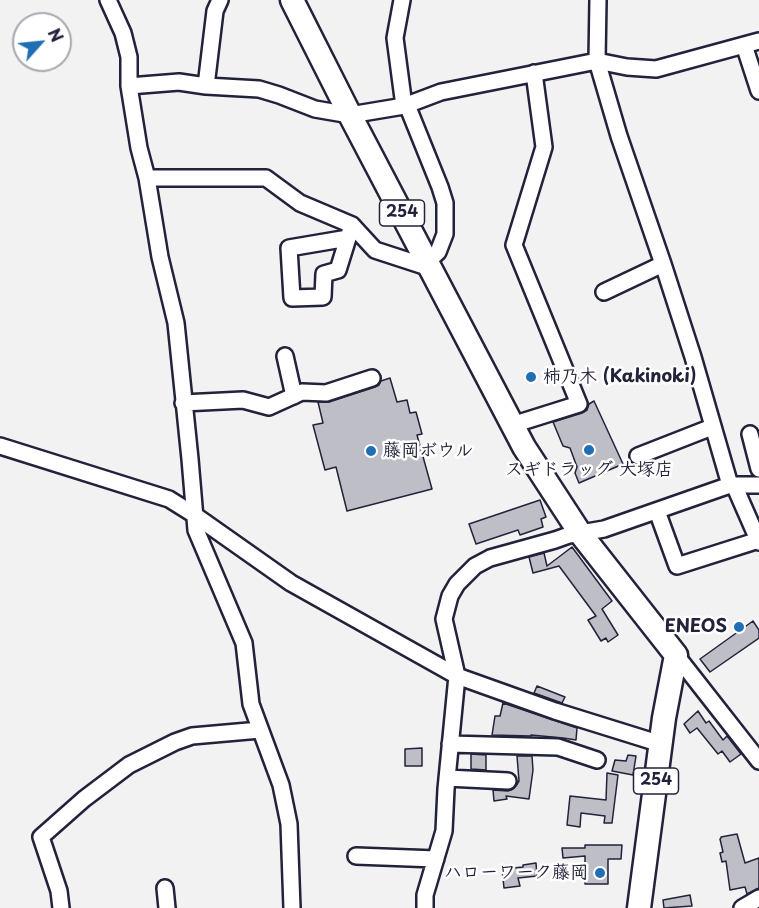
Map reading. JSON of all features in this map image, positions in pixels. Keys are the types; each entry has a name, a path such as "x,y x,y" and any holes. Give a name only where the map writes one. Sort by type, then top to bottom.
{"highway":[{"name":"254","path":"292,0 524,447 580,533 676,655 661,744 639,908"}],"street":[{"path":"108,0 123,33 129,57 129,86 139,148 147,178 159,257 176,323 196,530 244,643 251,704 281,785 288,824 292,908"},
{"path":"206,86 215,11 220,0"},
{"path":"147,178 266,178 300,203 350,231 375,250 421,265 427,261 438,252 444,234 445,203 405,105 394,38 402,0"},
{"path":"598,0 597,61 619,136 694,359 712,428 732,485 759,541 677,566 657,511"},
{"path":"129,86 179,82 259,89 315,109 350,114 405,105 441,92 597,61 627,67 656,69 752,43 759,91"},
{"path":"513,425 579,404 514,245 544,147 534,73"},
{"path":"350,231 338,270 324,274 323,297 292,298 289,248 350,231"},
{"path":"603,292 663,264"},
{"path":"285,356 294,396"},
{"path":"183,404 243,400 269,407 302,392 326,393 372,378"},
{"path":"638,456 712,428"},
{"path":"750,434 759,469"},
{"path":"0,446 169,499 291,583 457,676 555,711 661,744"},
{"path":"425,908 425,895 444,831 457,676 444,619 450,596 457,584 475,566 490,558 580,533 604,529 732,485 759,485"},
{"path":"676,655 759,761"},
{"path":"61,908 59,891 41,837 84,799 129,765 175,742 192,736 260,730"},
{"path":"450,744 558,747 597,760"},
{"path":"447,778 508,781"},
{"path":"356,856 436,859"},
{"path":"165,888 166,908"},
{"path":"742,908 759,897"}],"building":[{"name":"藤岡ボウル","path":"390,378 397,402 407,400 410,413 416,412 422,434 417,435 432,489 347,511 336,467 325,470 313,425 323,423 318,402 329,402 375,387 381,381"},
{"path":"594,401 623,464 579,483 575,473 577,467 570,448 563,446 553,422 582,413"},
{"path":"540,500 546,517 541,519 543,527 520,535 518,530 476,544 469,524"},
{"path":"572,547 612,601 602,609 618,635 608,642 606,638 601,641 588,620 596,616 559,566 533,573 529,557 544,553 547,566"},
{"path":"753,621 759,630 759,638 710,672 700,659"},
{"path":"537,686 565,697 562,703 534,693"},
{"path":"503,703 577,728 576,740 531,735 492,735 495,716 500,716"},
{"path":"698,711 706,723 709,721 723,740 727,736 741,754 730,762 722,751 718,754 697,728 690,733 684,724"},
{"path":"422,748 422,766 405,766 405,749"},
{"path":"471,754 486,755 486,770 471,769"},
{"path":"628,755 636,756 633,775 612,771 615,760 626,761"},
{"path":"517,756 532,756 533,770 529,799 506,796 507,799 494,801 493,790 508,791 513,789 519,781"},
{"path":"607,773 618,775 612,823 604,823 605,816 581,813 580,827 567,825 570,796 606,800"},
{"path":"737,834 745,863 759,858 759,888 747,894 745,887 730,890 726,861 722,862 720,853 723,852 721,837"},
{"path":"585,845 622,845 621,859 608,859 608,884 585,884 585,856 563,858 562,848 585,848"},
{"path":"536,863 537,876 518,878 520,886 504,888 502,869"},
{"path":"690,895 692,906 664,908 663,900"}],"place":[{"name":"柿乃木 (Kakinoki)","path":"531,377"},
{"name":"スギドラッグ 大塚店","path":"589,450"},
{"name":"藤岡ボウル","path":"371,451"},
{"name":"ENEOS","path":"739,627"},
{"name":"ハローワーク藤岡","path":"600,873"}]}
